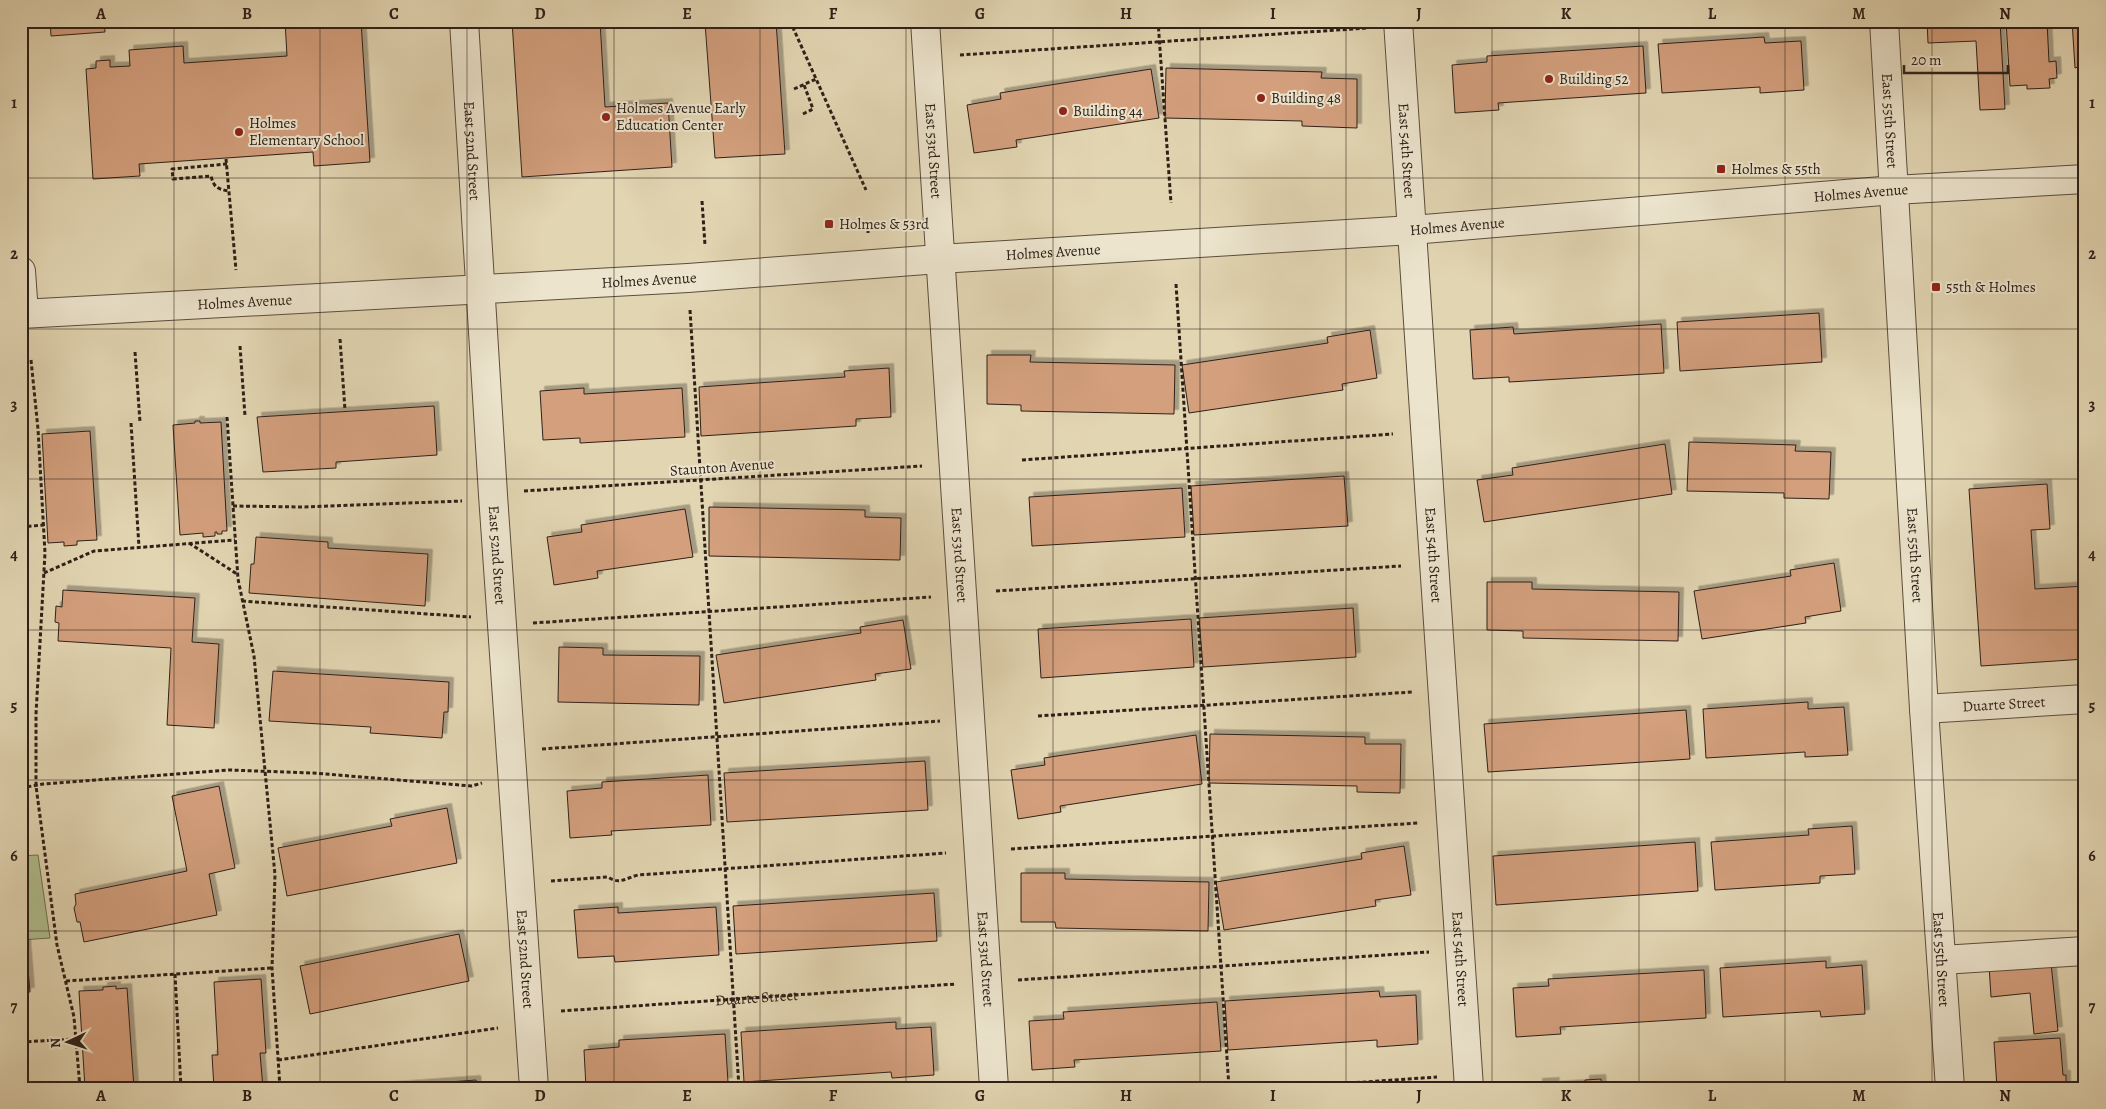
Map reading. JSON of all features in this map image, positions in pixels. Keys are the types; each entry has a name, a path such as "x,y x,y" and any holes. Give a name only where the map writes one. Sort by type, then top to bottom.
{"street":[{"name":"East 52nd Street","path":"464,21 534,1088"},
{"name":"East 53rd Street","path":"924,21 994,1088"},
{"name":"East 55th Street","path":"1884,21 1924,709 1950,1088"},
{"name":"East 54th Street","path":"1387,24 1412,230 1469,1088"},
{"name":"Holmes Avenue","path":"22,314 688,278 1412,230 1894,190 2085,179"},
{"path":"21,270 22,314"},
{"name":"Duarte Street","path":"1924,709 2085,700"},
{"path":"1942,960 2085,951"}],"path":[{"path":"790,21 866,190"},
{"path":"1158,21 1170,204"},
{"path":"960,56 1387,24"},
{"path":"794,89 816,79"},
{"path":"804,85 814,109 804,114"},
{"path":"226,159 236,262"},
{"path":"226,164 172,169 173,179 211,176 213,184 218,189 229,190"},
{"path":"702,201 704,235"},
{"path":"1176,284 1229,1088"},
{"path":"690,315 738,1088"},
{"path":"340,339 345,410"},
{"path":"240,346 245,416"},
{"path":"135,352 140,422"},
{"path":"31,360 38,429 44,525 44,573 36,714 36,786 57,945 77,1039 80,1088"},
{"path":"228,417 237,574 254,656 275,875 272,968 280,1088"},
{"path":"131,423 139,547"},
{"path":"1022,460 1396,434"},
{"name":"Staunton Avenue","path":"522,492 924,466"},
{"path":"233,506 303,507 459,502 466,500"},
{"path":"21,527 44,525"},
{"path":"44,573 94,551 235,540"},
{"path":"188,543 237,574"},
{"path":"996,591 1401,566"},
{"path":"530,623 940,596"},
{"path":"242,601 474,617"},
{"path":"1038,716 1421,692"},
{"path":"539,750 942,721"},
{"path":"21,788 122,777 229,770 472,786 485,782"},
{"path":"1003,850 1422,822"},
{"path":"547,882 608,878 614,882 621,882 638,875 949,853"},
{"path":"1012,981 1431,952"},
{"path":"66,981 272,968"},
{"path":"175,974 181,1088"},
{"name":"Duarte Street","path":"556,1012 564,1009 958,984"},
{"path":"278,1060 502,1028"},
{"path":"21,1042 77,1039"},
{"path":"1278,1088 1440,1077"}],"green space":[{"path":"38,855 50,938 21,940 21,856"}],"building":[{"path":"50,21 104,21 105,32 51,36"},
{"path":"285,21 361,21 370,162 314,166 313,152 139,164 140,176 93,179 86,69 96,68 96,61 110,60 110,67 130,66 129,50 183,46 184,63 287,56"},
{"path":"512,21 600,21 605,107 668,103 672,167 522,177"},
{"path":"668,21 776,21 785,154 715,158 705,23 669,26"},
{"path":"1927,21 2000,21 2005,109 1980,110 1976,41 1928,43"},
{"path":"2006,21 2047,21 2049,62 2056,61 2057,78 2049,79 2050,88 2027,89 2027,85 2010,86"},
{"path":"2072,21 2085,21 2085,76 2079,76 2078,67 2075,68"},
{"path":"1764,37 1765,43 1801,41 1804,90 1760,93 1760,87 1662,93 1658,44"},
{"name":"Building 52","path":"1643,46 1646,93 1498,103 1499,110 1455,113 1452,65 1487,62 1487,56"},
{"name":"Building 48","path":"1166,68 1322,72 1321,78 1357,79 1357,128 1302,126 1302,121 1165,118"},
{"name":"Building 44","path":"1151,69 1159,118 1016,140 1017,147 974,153 967,105 1001,99 1000,93"},
{"path":"1819,313 1822,362 1680,371 1677,322"},
{"path":"1661,324 1664,373 1509,382 1509,377 1473,379 1470,330 1513,327 1514,334"},
{"path":"1370,330 1377,378 1342,384 1343,390 1189,413 1182,365 1328,343 1327,337"},
{"path":"987,355 1031,355 1030,362 1175,365 1174,414 1021,411 1021,405 987,404"},
{"path":"889,368 891,417 856,419 856,426 701,436 699,387 845,377 844,371"},
{"path":"584,388 584,394 682,388 685,437 580,443 580,438 543,440 540,391"},
{"path":"434,406 437,455 336,462 336,468 263,472 257,417"},
{"path":"195,421 200,421 200,423 221,422 227,531 222,531 222,534 215,532 215,536 203,537 203,533 180,535 173,425 195,423"},
{"path":"90,431 97,540 77,541 77,545 64,546 64,542 48,543 42,434"},
{"path":"1689,442 1796,445 1795,451 1831,452 1829,499 1784,498 1784,493 1687,491"},
{"path":"1665,444 1672,494 1484,522 1477,480 1513,475 1512,468"},
{"path":"1344,476 1348,526 1194,535 1191,486"},
{"path":"2047,484 2050,529 2031,530 2035,589 2085,586 2085,659 1981,666 1969,489"},
{"path":"1182,488 1185,537 1032,546 1029,497"},
{"path":"709,507 865,510 865,517 901,518 900,560 709,556"},
{"path":"685,509 693,557 597,571 598,578 554,585 547,537 582,532 581,525"},
{"path":"256,537 328,542 328,548 428,554 425,606 249,593 251,564 254,564"},
{"path":"1834,563 1841,611 1805,617 1806,623 1702,639 1694,591 1791,576 1790,570"},
{"path":"1487,582 1532,582 1532,589 1679,592 1678,641 1523,638 1523,631 1487,630"},
{"path":"63,590 195,598 192,642 219,644 214,728 167,725 171,648 58,641 59,623 55,622 56,606 62,607"},
{"path":"1353,608 1356,657 1203,667 1199,618"},
{"path":"1191,619 1194,667 1041,678 1038,629"},
{"path":"903,620 911,669 875,674 876,680 724,703 716,655 861,633 860,627"},
{"path":"559,647 603,648 603,655 700,656 699,705 558,702"},
{"path":"273,671 449,682 448,712 444,712 442,738 370,733 371,727 269,721"},
{"path":"1808,702 1808,709 1844,707 1848,755 1805,757 1805,752 1706,758 1703,709"},
{"path":"1686,710 1690,759 1488,772 1484,724"},
{"path":"1210,734 1365,737 1365,744 1401,744 1400,793 1357,792 1357,786 1209,783"},
{"path":"1196,735 1202,784 1060,806 1061,812 1018,819 1011,770 1045,765 1044,758"},
{"path":"925,761 928,810 727,822 724,773"},
{"path":"708,775 711,825 611,831 612,835 570,838 567,791 602,788 602,782"},
{"path":"219,786 235,868 209,874 217,915 84,942 80,922 77,922 74,908 76,904 75,894 187,871 172,796"},
{"path":"447,808 457,863 287,896 278,848 392,826 390,819"},
{"path":"1852,826 1855,874 1820,876 1820,883 1715,890 1711,842 1809,835 1808,829"},
{"path":"1695,842 1698,891 1496,905 1493,856"},
{"path":"1404,846 1411,895 1375,900 1376,906 1224,930 1216,882 1362,859 1361,853"},
{"path":"1021,873 1065,873 1065,879 1209,882 1208,931 1056,928 1055,922 1021,922"},
{"path":"934,893 937,941 736,954 733,906"},
{"path":"618,907 618,913 716,907 719,955 615,962 614,956 578,958 574,910"},
{"path":"459,934 469,981 310,1014 300,966"},
{"path":"21,944 26,944 30,992 26,992 26,995 21,996"},
{"path":"1826,961 1826,968 1862,965 1865,1014 1821,1017 1820,1011 1723,1017 1720,968"},
{"path":"2051,963 2058,1031 2034,1034 2030,993 1991,997 1989,965"},
{"path":"1704,970 1706,1018 1560,1027 1561,1034 1516,1037 1513,988 1549,986 1548,979"},
{"path":"261,979 266,1053 260,1053 263,1088 214,1088 212,1055 218,1055 214,982"},
{"path":"116,986 116,989 127,988 134,1088 85,1088 79,991 103,990 103,987"},
{"path":"1379,991 1380,997 1416,995 1418,1044 1377,1047 1377,1040 1228,1050 1225,1001"},
{"path":"1217,1002 1221,1051 1074,1060 1075,1067 1032,1070 1029,1021 1064,1019 1063,1012"},
{"path":"896,1022 896,1029 931,1027 934,1075 892,1078 891,1072 744,1082 741,1032"},
{"path":"725,1034 728,1082 649,1088 586,1088 584,1050 619,1047 619,1040"},
{"path":"2060,1038 2063,1075 2066,1075 2066,1088 1997,1088 1994,1042"},
{"path":"1601,1079 1602,1088 1538,1088 1538,1083 1555,1082 1554,1086 1585,1084 1585,1080"},
{"path":"476,1080 477,1088 368,1088"}],"place":[{"name":"Building 52","path":"1549,79"},
{"name":"Building 48","path":"1261,98"},
{"name":"Building 44","path":"1063,111"},
{"name":"Holmes Avenue Early Education Center","path":"606,117"},
{"name":"Holmes Elementary School","path":"239,132"},
{"name":"Holmes & 55th","path":"1721,169"},
{"name":"Holmes & 53rd","path":"829,224"},
{"name":"55th & Holmes","path":"1936,287"}]}
